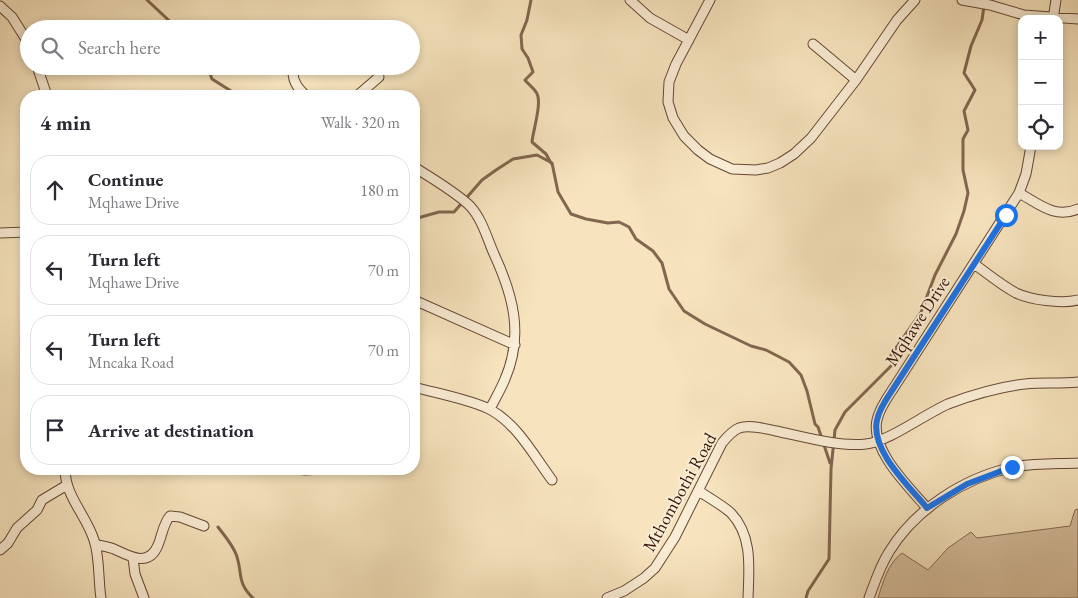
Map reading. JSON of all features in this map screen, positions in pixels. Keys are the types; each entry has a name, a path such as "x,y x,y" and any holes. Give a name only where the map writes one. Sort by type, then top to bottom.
{"street":[{"path":"630,0 650,18 689,40"},
{"path":"710,0 669,82 668,102 673,118 684,136 698,150 710,159 732,169 756,170 780,163 794,154 811,138 856,80 898,20 915,0"},
{"path":"967,0 1024,15"},
{"path":"1054,15 1056,0"},
{"path":"0,6 12,17 20,30"},
{"path":"1063,18 1078,19"},
{"path":"813,44 856,80"},
{"path":"40,75 45,90"},
{"path":"293,75 300,90"},
{"path":"364,90 379,77"},
{"name":"Mqhawe Drive","path":"878,441 877,420 881,407 1019,193 1026,174 1030,150"},
{"path":"420,171 460,198 475,213 484,230 515,312 515,345 506,378 490,410"},
{"path":"1019,193 1059,213 1068,213 1078,209"},
{"path":"0,233 20,232"},
{"path":"974,264 1003,285 1023,296 1061,302 1078,300"},
{"path":"420,303 515,345"},
{"path":"927,508 896,471 878,441 928,413 964,398 1026,384 1078,382"},
{"path":"420,389 490,410 512,427 552,480"},
{"name":"Mthombothi Road","path":"607,598 625,594 655,568 676,537 722,443 728,435 739,428 750,426 839,442 862,444 878,441"},
{"path":"869,598 877,574 888,552 905,530 927,508 967,484 1012,467 1041,463 1078,463"},
{"path":"66,475 75,504 92,534 95,544 101,598"},
{"path":"0,550 8,543 17,528 37,510 42,500 68,485"},
{"path":"699,491 729,512 742,529 748,553 748,598"},
{"path":"95,544 134,558 148,556 154,552 170,516 180,517 204,526"},
{"path":"134,558 135,574 144,598"}],"shaded area":[{"path":"1078,509 1078,598 878,598 890,567 902,553 928,570 948,548 971,532 977,538 1070,526 1075,510"}],"waterway":[{"path":"147,0 168,20"},
{"path":"531,0 527,20 521,35 522,49 528,58 533,72 525,80 538,96 537,116 532,142 546,154 551,163"},
{"path":"806,598 808,591 829,559 831,469 835,430 845,412 892,365 891,355 921,312 935,275 956,234 964,211 968,193 963,170 963,139 968,130 964,111 975,90 964,73 971,46 982,20 984,6"},
{"path":"210,75 212,79 229,90"},
{"path":"420,217 439,212 454,212 482,180 513,159 537,155 552,163 558,192 571,214 608,223 619,222 629,227 636,239 653,251 662,263 669,289 684,311 705,324 789,362 801,375 815,424 818,427 830,463"},
{"path":"218,527 234,550 242,582 253,598"}],"route":[{"path":"1006,215 881,407 876,429 878,441 883,451 896,471 927,508 967,484 1012,467"}]}
